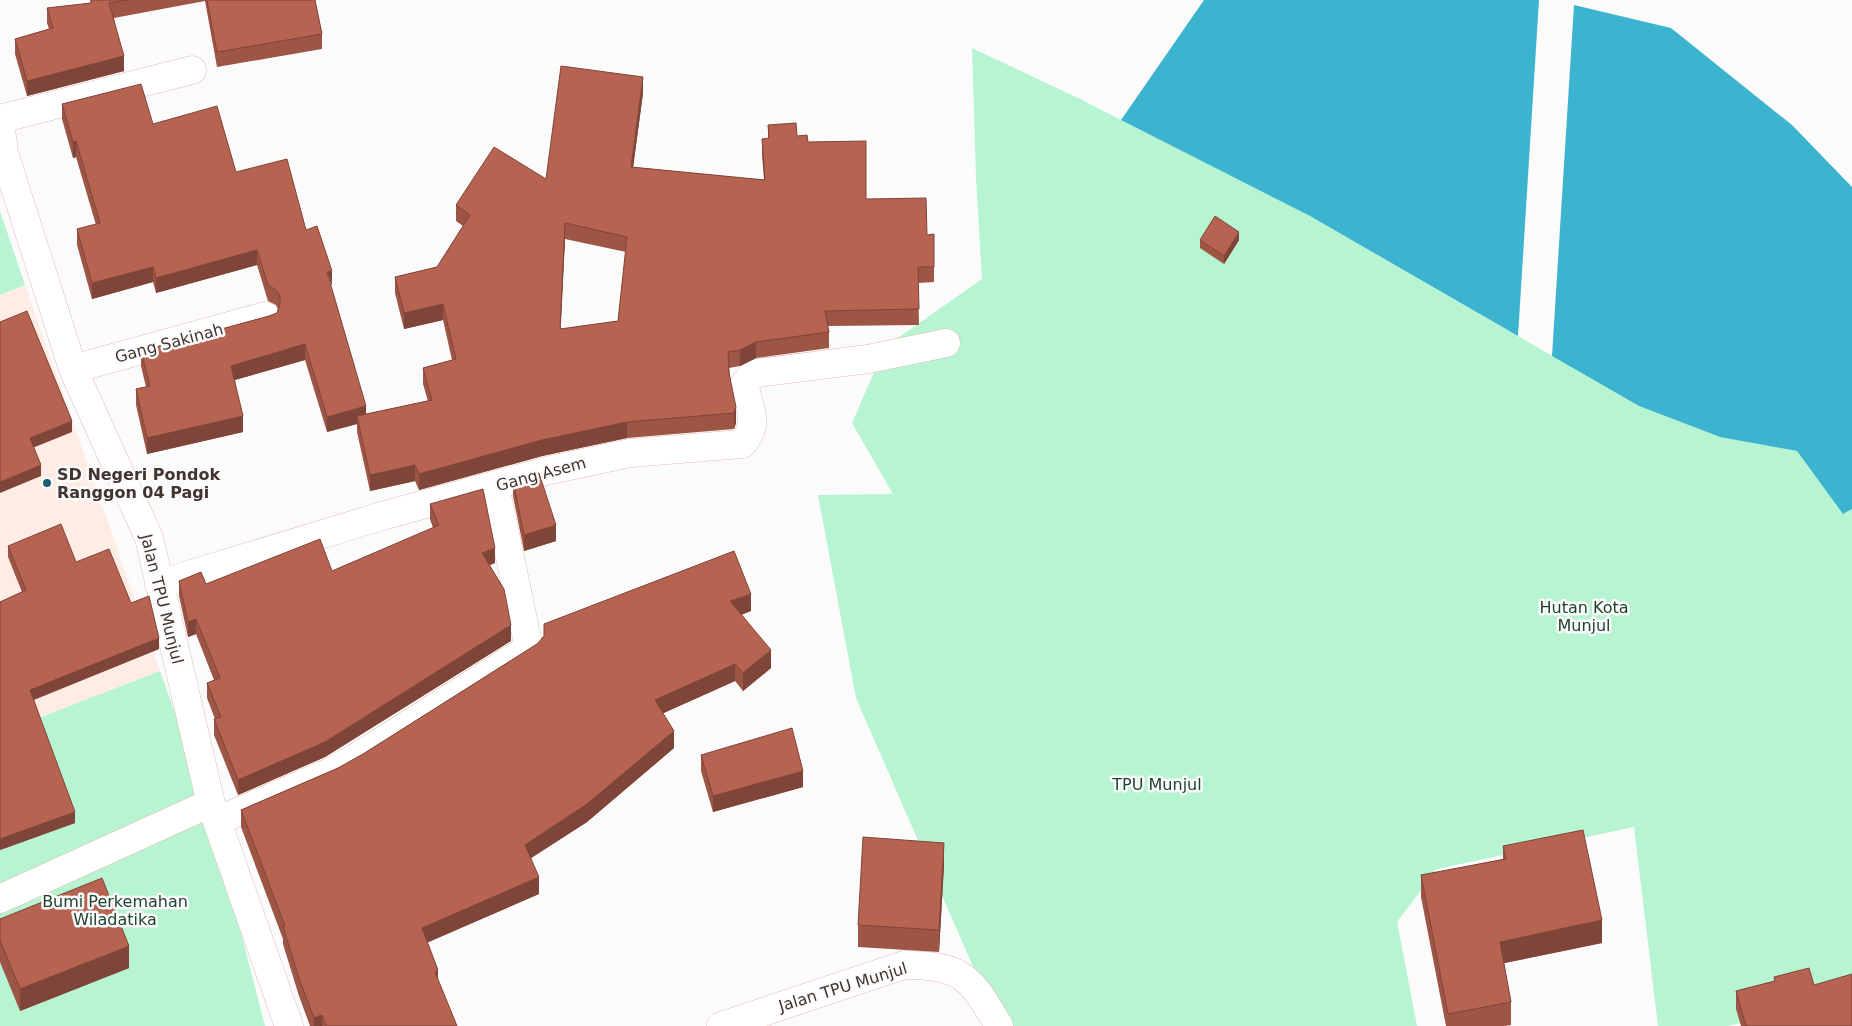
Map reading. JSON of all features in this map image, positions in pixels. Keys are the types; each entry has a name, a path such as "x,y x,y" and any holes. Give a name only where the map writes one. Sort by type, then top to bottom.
{"street":[{"path":"0,120 192,70"},
{"name":"Jalan TPU Munjul","path":"0,120 4,154 73,369 149,538 211,804 210,814 289,1026"},
{"name":"Gang Sakinah","path":"73,369 265,316"},
{"name":"Gang Asem","path":"159,584 382,516 546,471 630,453 742,444 750,435 754,422 744,385 750,377 758,373 868,359 946,343"},
{"path":"0,899 210,814 332,771 528,648 495,486"},
{"name":"Jalan TPU Munjul","path":"721,1026 904,965 933,965 957,973 977,989 999,1026"}],"shaded area":[{"name":"SD Negeri Pondok Ranggon 04 Pagi","path":"25,285 160,671 0,733 0,295"}],"green space":[{"name":"Hutan Kota Munjul","path":"972,48 1080,99 1310,216 1639,406 1720,437 1797,451 1843,514 1852,509 1852,1001 1727,1026 1658,1026 1634,827 1437,869 1397,922 1417,1026 1008,1026 978,978 856,698 818,495 893,494 852,423 885,347 982,279 976,178"},
{"path":"0,211 25,285 0,295"},
{"name":"Bumi Perkemahan Wiladatika","path":"160,671 208,805 265,1026 0,1026 0,733"}],"water":[{"path":"1204,0 1539,0 1518,336 1310,216 1121,120"},
{"path":"1574,5 1671,28 1792,125 1852,187 1852,509 1843,514 1797,451 1720,437 1639,406 1552,356"}],"building":[{"path":"91,0 127,0 109,3 124,56 27,81 15,39 53,28 47,8 91,3"},
{"path":"207,0 315,0 322,34 217,52"},
{"path":"561,66 643,77 631,167 765,180 762,139 769,138 768,125 796,123 797,136 807,135 808,142 866,141 866,199 926,198 927,235 934,234 934,267 918,267 919,309 825,311 829,332 756,342 740,350 728,352 729,373 736,407 734,413 627,422 542,440 419,474 415,465 370,475 357,416 432,400 423,368 456,359 443,304 404,313 395,277 437,267 470,215 456,205 494,147 546,179","holes":["565,223 627,237 618,321 560,329"]},
{"path":"141,84 153,124 217,106 236,172 287,159 306,230 317,226 332,271 327,272 366,406 327,417 305,344 231,366 243,416 147,438 136,389 150,386 141,351 277,313 280,296 276,290 268,285 257,250 156,278 153,267 92,283 77,229 100,223 76,141 73,142 62,104"},
{"path":"1215,216 1239,232 1224,256 1200,240"},
{"path":"27,311 72,421 30,438 41,465 0,482 0,322"},
{"path":"539,473 556,525 524,535 513,481"},
{"path":"483,489 495,548 482,553 504,589 511,625 325,742 238,780 214,719 221,717 207,683 220,678 196,619 188,622 179,581 201,572 206,584 320,539 332,571 439,525 430,504"},
{"path":"61,524 76,562 109,549 131,603 149,596 159,638 30,690 75,812 0,839 0,602 26,590 8,546"},
{"path":"734,551 751,594 730,601 771,650 743,673 735,664 655,700 674,731 587,804 525,845 539,877 422,928 438,970 435,972 457,1026 326,1026 322,1015 314,1018 299,978 283,927 285,926 241,810 338,768 363,754 537,644 544,636 544,624"},
{"path":"792,728 803,771 713,796 701,755"},
{"path":"1583,830 1602,920 1500,942 1511,1002 1448,1014 1421,875 1506,859 1503,846"},
{"path":"863,837 944,843 939,930 858,925"},
{"path":"102,878 129,946 20,989 0,940 0,919"},
{"path":"1809,968 1814,985 1852,974 1852,1026 1746,1026 1736,991 1775,981 1774,977"}],"place":[{"name":"SD Negeri Pondok Ranggon 04 Pagi","path":"47,483"}],"park label":[{"name":"TPU Munjul","path":"1157,784"}]}
